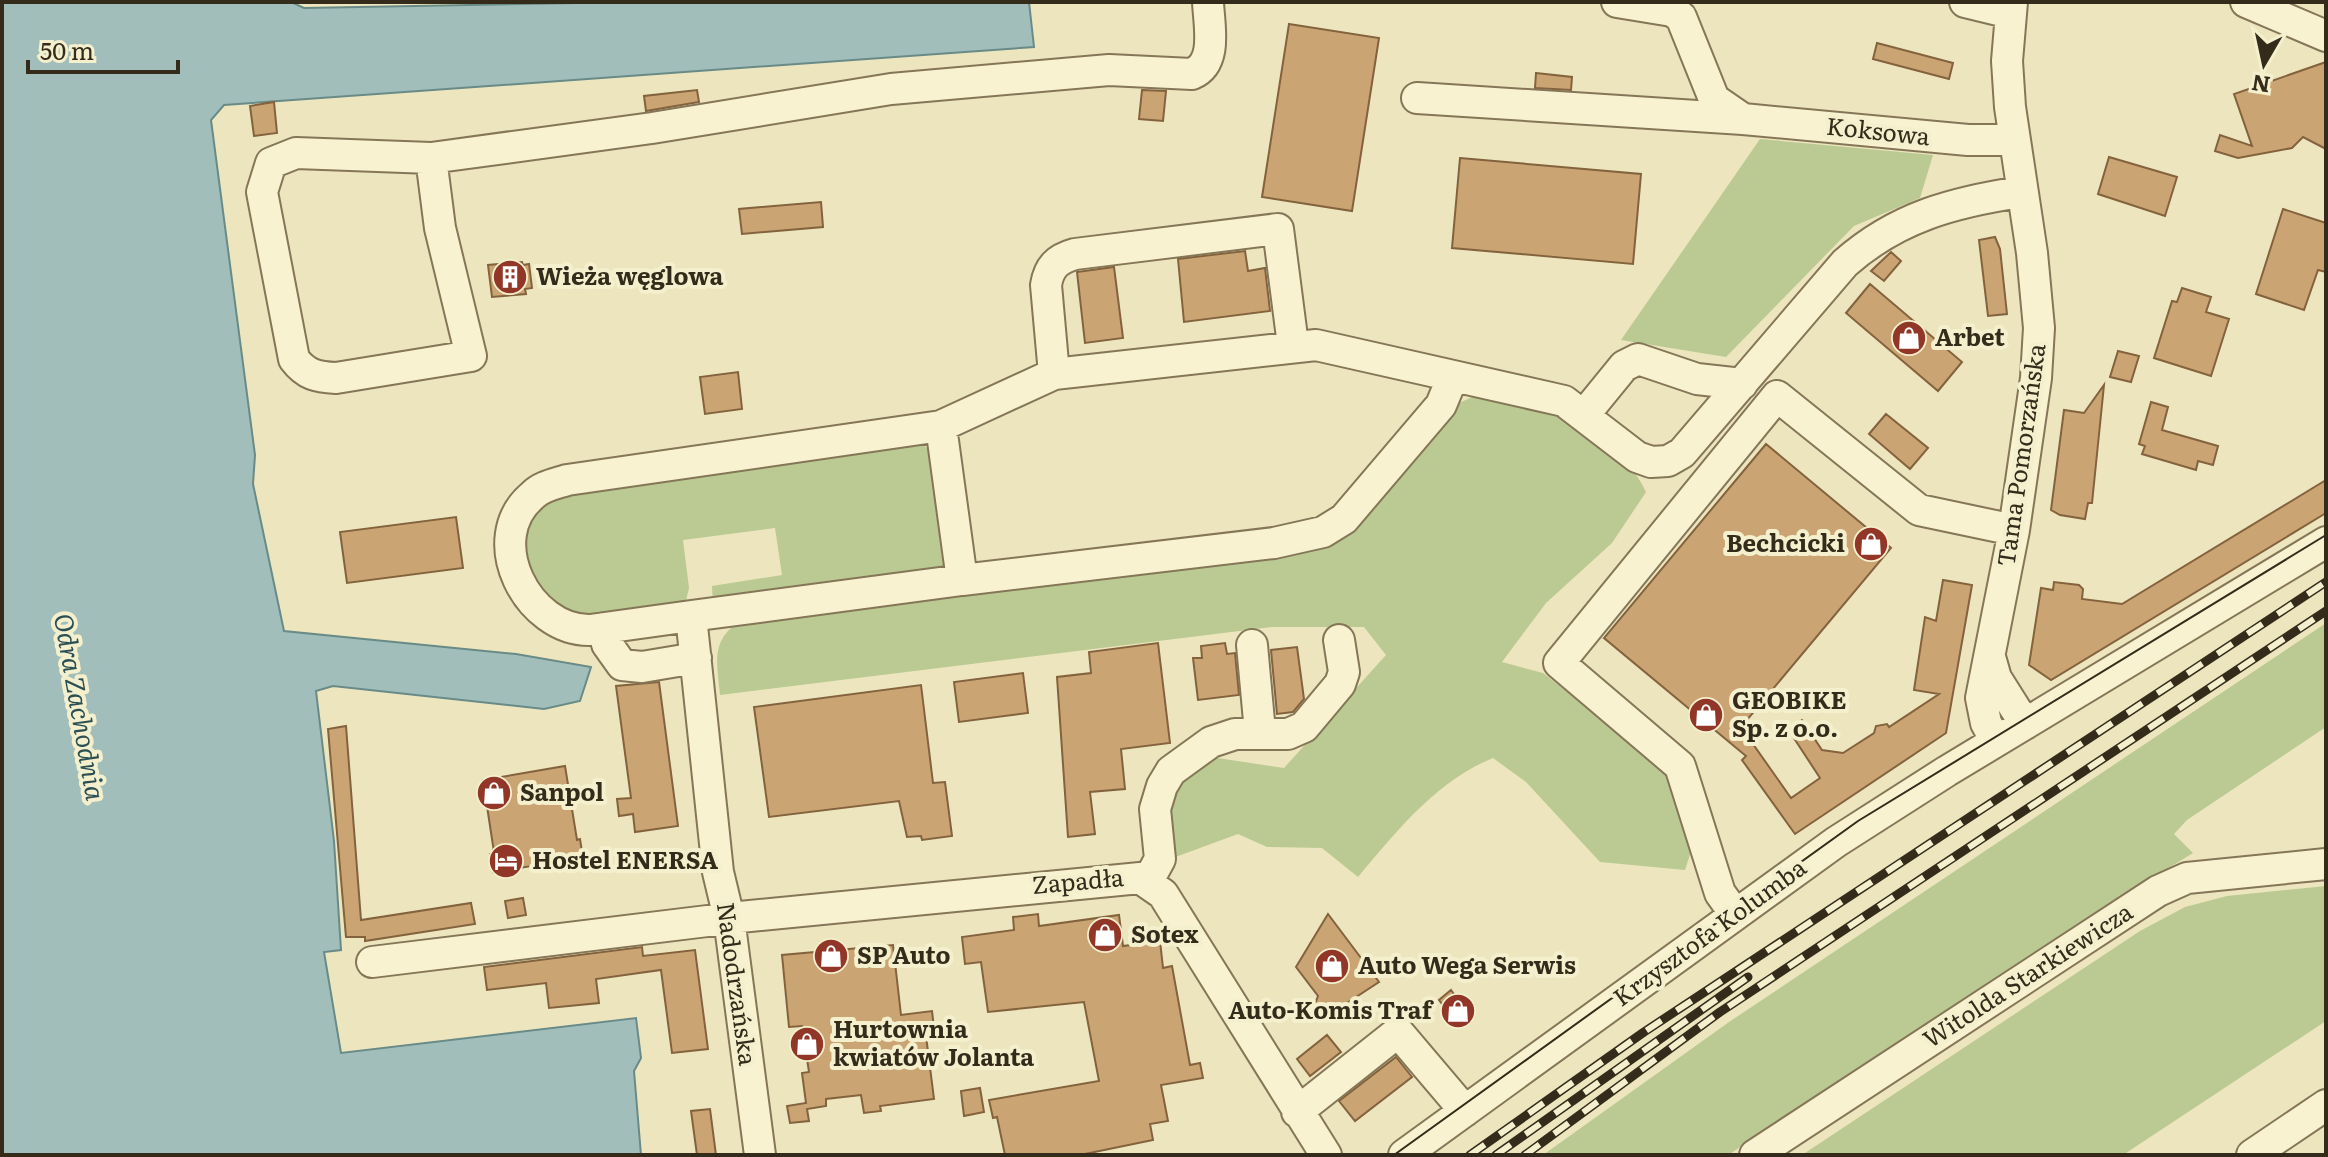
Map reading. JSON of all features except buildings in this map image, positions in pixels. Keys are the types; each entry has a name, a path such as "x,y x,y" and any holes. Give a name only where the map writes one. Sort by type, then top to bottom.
{"street":[{"path":"431,158 440,228 471,356 336,378 317,377 303,371 294,359 264,208 262,192 271,163 296,153 431,158 652,128 891,89 1109,70 1192,74 1202,69 1208,60 1208,2"},
{"path":"1617,2 1672,11 1681,17 1714,99 1743,119"},
{"name":"Tama Pomorzańska","path":"1965,2 2011,7 2007,61 2014,140 2032,253 2039,328 2036,378 2014,530 1981,705 1996,741"},
{"path":"2246,2 2326,36"},
{"name":"Koksowa","path":"1417,98 1743,119 1968,140 2014,140"},
{"path":"1453,376 1441,405 1344,519 1323,532 1274,543 577,630 564,627 540,611 524,593 516,571 512,539 523,505 534,493 567,480 941,426 1054,374 1293,345 1339,348 1550,397 1584,415 1637,457 1651,462 1668,461 1682,453 1845,263 1865,244 1903,221 1931,211 2021,192"},
{"path":"1054,374 1046,285 1049,270 1061,258 1278,229 1293,345"},
{"path":"1584,415 1624,366 1638,359 1697,379 1742,384"},
{"path":"1735,914 1720,893 1680,766 1559,663 1777,396 1919,510 2014,530"},
{"path":"941,426 962,580"},
{"name":"Krzysztofa Kolumba","path":"1404,1155 1735,914 1877,815 2326,542"},
{"name":"Nadodrzańska","path":"691,616 718,872 729,918 760,1155"},
{"path":"604,628 607,644 622,665 642,667 696,658"},
{"path":"1148,881 1160,859 1155,809 1162,786 1171,771 1211,742 1235,734 1288,734 1304,727 1340,684 1344,672 1339,640"},
{"path":"1252,645 1260,732"},
{"path":"1990,657 1996,678 2025,724"},
{"name":"Witolda Starkiewicza","path":"1755,1155 2158,891 2187,878 2326,864"},
{"name":"Zapadła","path":"372,962 729,918 1129,876 1148,881 1163,894 1326,1155"},
{"path":"1297,1112 1398,1032 1465,1111"},
{"path":"2252,1155 2326,1105"}],"green space":[{"path":"1760,139 1933,155 1920,198 1854,226 1726,357 1621,340"},
{"path":"1510,395 1568,422 1606,445 1636,474 1646,492 1612,543 1546,603 1502,662 1543,673 1680,780 1697,833 1685,870 1600,862 1526,782 1493,758 1453,780 1436,794 1403,825 1358,877 1322,848 1267,847 1238,834 1170,859 1165,813 1174,784 1211,757 1284,768 1386,655 1364,627 1273,627 720,695 717,662 720,644 732,627 742,620 1288,554 1338,541 1385,496 1455,405 1472,397"},
{"path":"917,441 930,450 946,555 943,566 931,576 713,605 712,586 782,575 775,528 683,540 689,588 684,609 567,617 530,589 523,548 526,528 551,495"},
{"path":"2326,623 2326,727 2187,820 2174,834 2193,853 2070,929 1728,1155 1543,1155 1729,1022"},
{"path":"2326,886 2326,1021 2123,1155 1802,1155 2140,931 2185,907 2227,896"}],"water":[{"name":"Odra Zachodnia","path":"2,2 291,2 304,8 632,2 1029,2 1034,47 224,105 211,120 255,455 253,484 284,631 516,654 591,667 580,701 544,709 333,686 316,691 334,841 341,950 324,952 341,1053 636,1018 641,1058 634,1071 641,1155 2,1155"}],"tram line":[{"path":"1394,1155 1858,821 2326,535"}],"railway":[{"path":"1470,1155 1644,1032 2326,582"},
{"path":"1525,1155 1720,1012 2326,611"},
{"path":"1496,1155 1748,977"}],"place":[{"name":"Wieża węglowa","path":"510,277"},
{"name":"Arbet","path":"1909,338"},
{"name":"Bechcicki","path":"1871,544"},
{"name":"GEOBIKE Sp. z o.o.","path":"1706,715"},
{"name":"Sanpol","path":"494,793"},
{"name":"Hostel ENERSA","path":"506,861"},
{"name":"Sotex","path":"1105,935"},
{"name":"SP Auto","path":"831,956"},
{"name":"Auto Wega Serwis","path":"1332,966"},
{"name":"Auto-Komis Traf","path":"1458,1011"},
{"name":"Hurtownia kwiatów Jolanta","path":"807,1044"}]}
